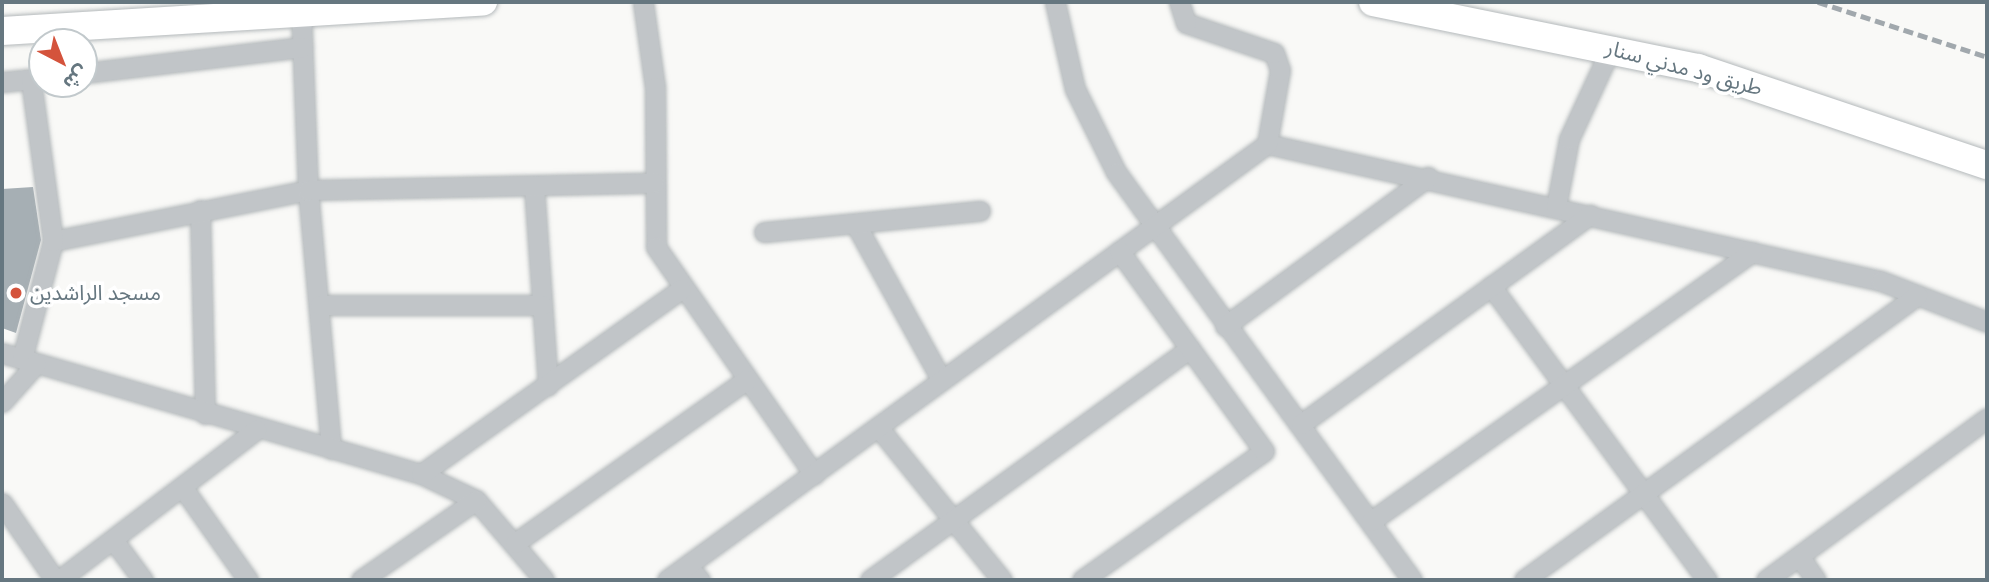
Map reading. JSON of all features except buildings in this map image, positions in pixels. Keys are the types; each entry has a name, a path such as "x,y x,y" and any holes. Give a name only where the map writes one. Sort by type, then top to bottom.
{"highway":[{"path":"2,12 119,2"},
{"path":"2,31 301,9 483,2"},
{"name":"طريق ود مدني سنار","path":"1373,2 1611,48 1698,68 1987,165"},
{"name":"طريق ود مدني سنار","path":"1478,2 1703,51 1987,146"}],"street":[{"path":"643,2 655,87 656,247 681,289 814,474"},
{"path":"1055,2 1064,52 1090,128 1153,228 1301,424 1412,580"},
{"path":"667,580 693,573 814,474 941,379 1267,144 1280,70 1275,54 1186,23 1179,2"},
{"path":"301,9 308,190 331,449"},
{"path":"98,71 302,47"},
{"path":"1556,207 1569,139 1611,48"},
{"path":"2,82 28,80"},
{"path":"2,402 29,362 53,241 38,98"},
{"path":"1267,144 1428,177 1752,252 1918,295 1987,322"},
{"path":"1225,326 1428,177"},
{"path":"53,241 308,190 654,183"},
{"path":"534,186 548,386"},
{"path":"200,210 205,414"},
{"path":"764,232 980,211"},
{"path":"1301,424 1590,215"},
{"path":"856,225 941,379"},
{"path":"1082,580 1264,451 1119,251"},
{"path":"1371,521 1752,252"},
{"path":"1491,286 1707,580"},
{"path":"421,474 681,289"},
{"path":"1524,580 1918,295"},
{"path":"320,305 542,305"},
{"path":"870,580 1190,348"},
{"path":"2,353 256,430 421,474 476,500 544,580"},
{"path":"515,543 746,380"},
{"path":"1766,580 1987,418"},
{"path":"878,427 1002,580"},
{"path":"2,503 57,580 114,541 256,430"},
{"path":"183,488 248,580"},
{"path":"361,580 476,500"},
{"path":"114,541 143,580"},
{"path":"1799,556 1816,580"}],"railway":[{"path":"1818,2 1987,57"}],"place":[{"name":"مسجد الراشدين","path":"16,293"}]}
